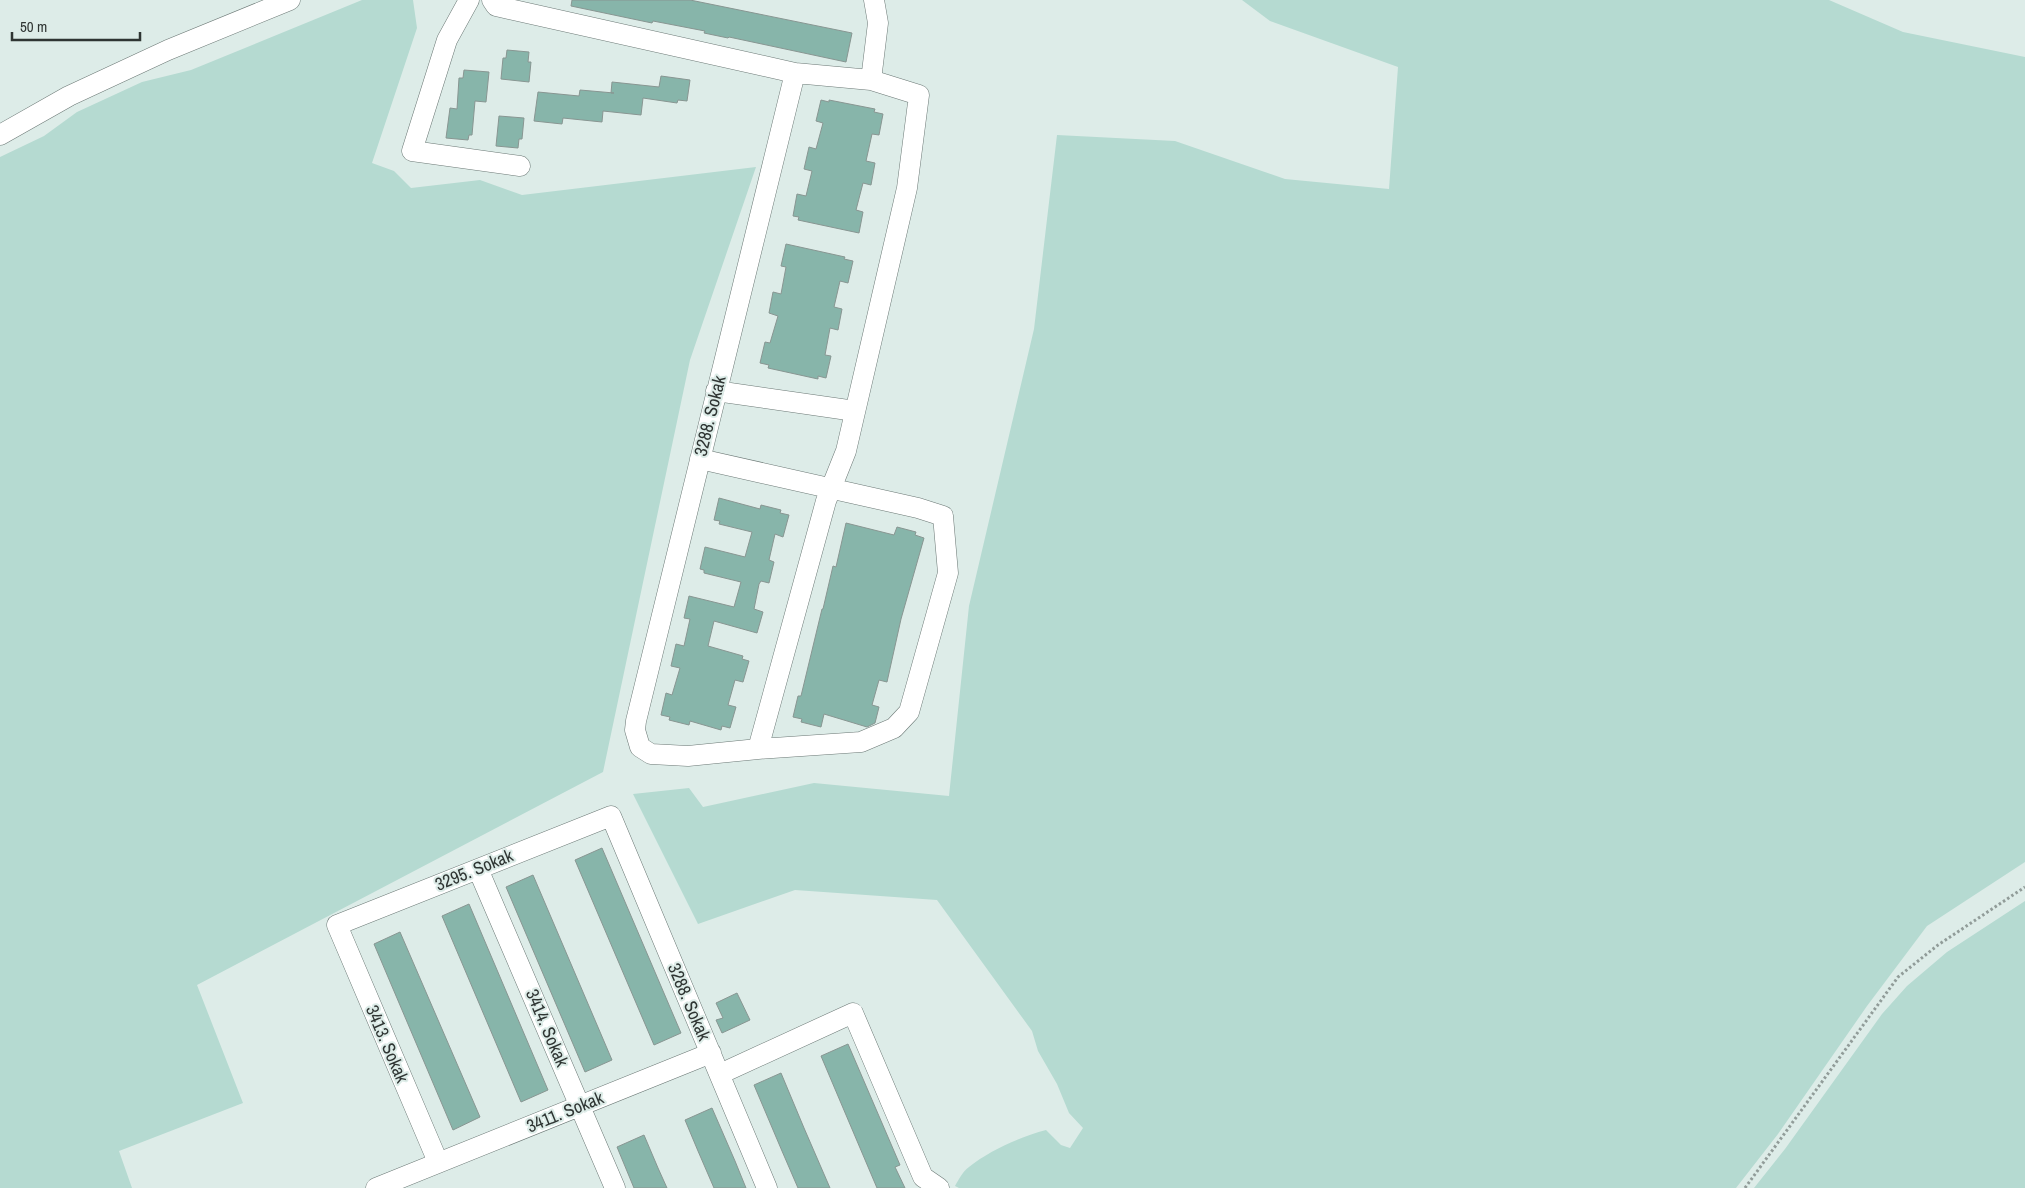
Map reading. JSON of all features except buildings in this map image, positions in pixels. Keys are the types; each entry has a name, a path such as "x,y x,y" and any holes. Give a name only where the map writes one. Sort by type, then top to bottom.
{"street":[{"path":"0,135 69,96 168,50 290,0"},
{"path":"470,0 447,40 412,151 520,166"},
{"path":"492,0 496,6 795,73 871,80 919,95 907,188 846,451 831,489 758,750 861,742 894,728 909,712 948,573 943,516 918,508 831,489 700,458"},
{"path":"871,80 878,23 874,0"},
{"name":"3288. Sokak","path":"758,750 688,756 651,754 640,747 635,730 716,391 795,73"},
{"path":"716,391 855,411"},
{"name":"3288. Sokak","path":"611,816 767,1188"},
{"name":"3295. Sokak","path":"337,925 611,816"},
{"name":"3414. Sokak","path":"478,869 615,1188"},
{"name":"3413. Sokak","path":"337,925 438,1162"},
{"path":"720,1074 854,1013 923,1178 939,1188"},
{"name":"3411. Sokak","path":"376,1188 419,1169 711,1054"}],"path":[{"path":"1744,1188 1898,977 1938,945 2025,888"}],"green space":[{"path":"362,0 413,0 417,28 372,163 394,171 411,188 480,180 522,195 756,167 690,360 603,772 197,985 243,1103 119,1151 132,1188 0,1188 0,157 44,136 77,112 142,82 191,70"},
{"path":"1242,0 1829,0 1903,32 2025,57 2025,862 1927,926 1867,1006 1778,1134 1736,1188 959,1188 955,1186 967,1169 986,1155 1006,1145 1046,1130 1061,1145 1070,1148 1083,1128 1069,1113 1057,1084 1038,1051 1032,1031 937,900 795,890 698,924 633,794 689,788 703,807 814,783 949,796 969,606 1034,329 1057,135 1175,141 1285,179 1389,189 1398,67 1270,21"},
{"path":"2025,901 2025,1188 1754,1188 1785,1149 1882,1014 1907,986 1947,952"}]}
